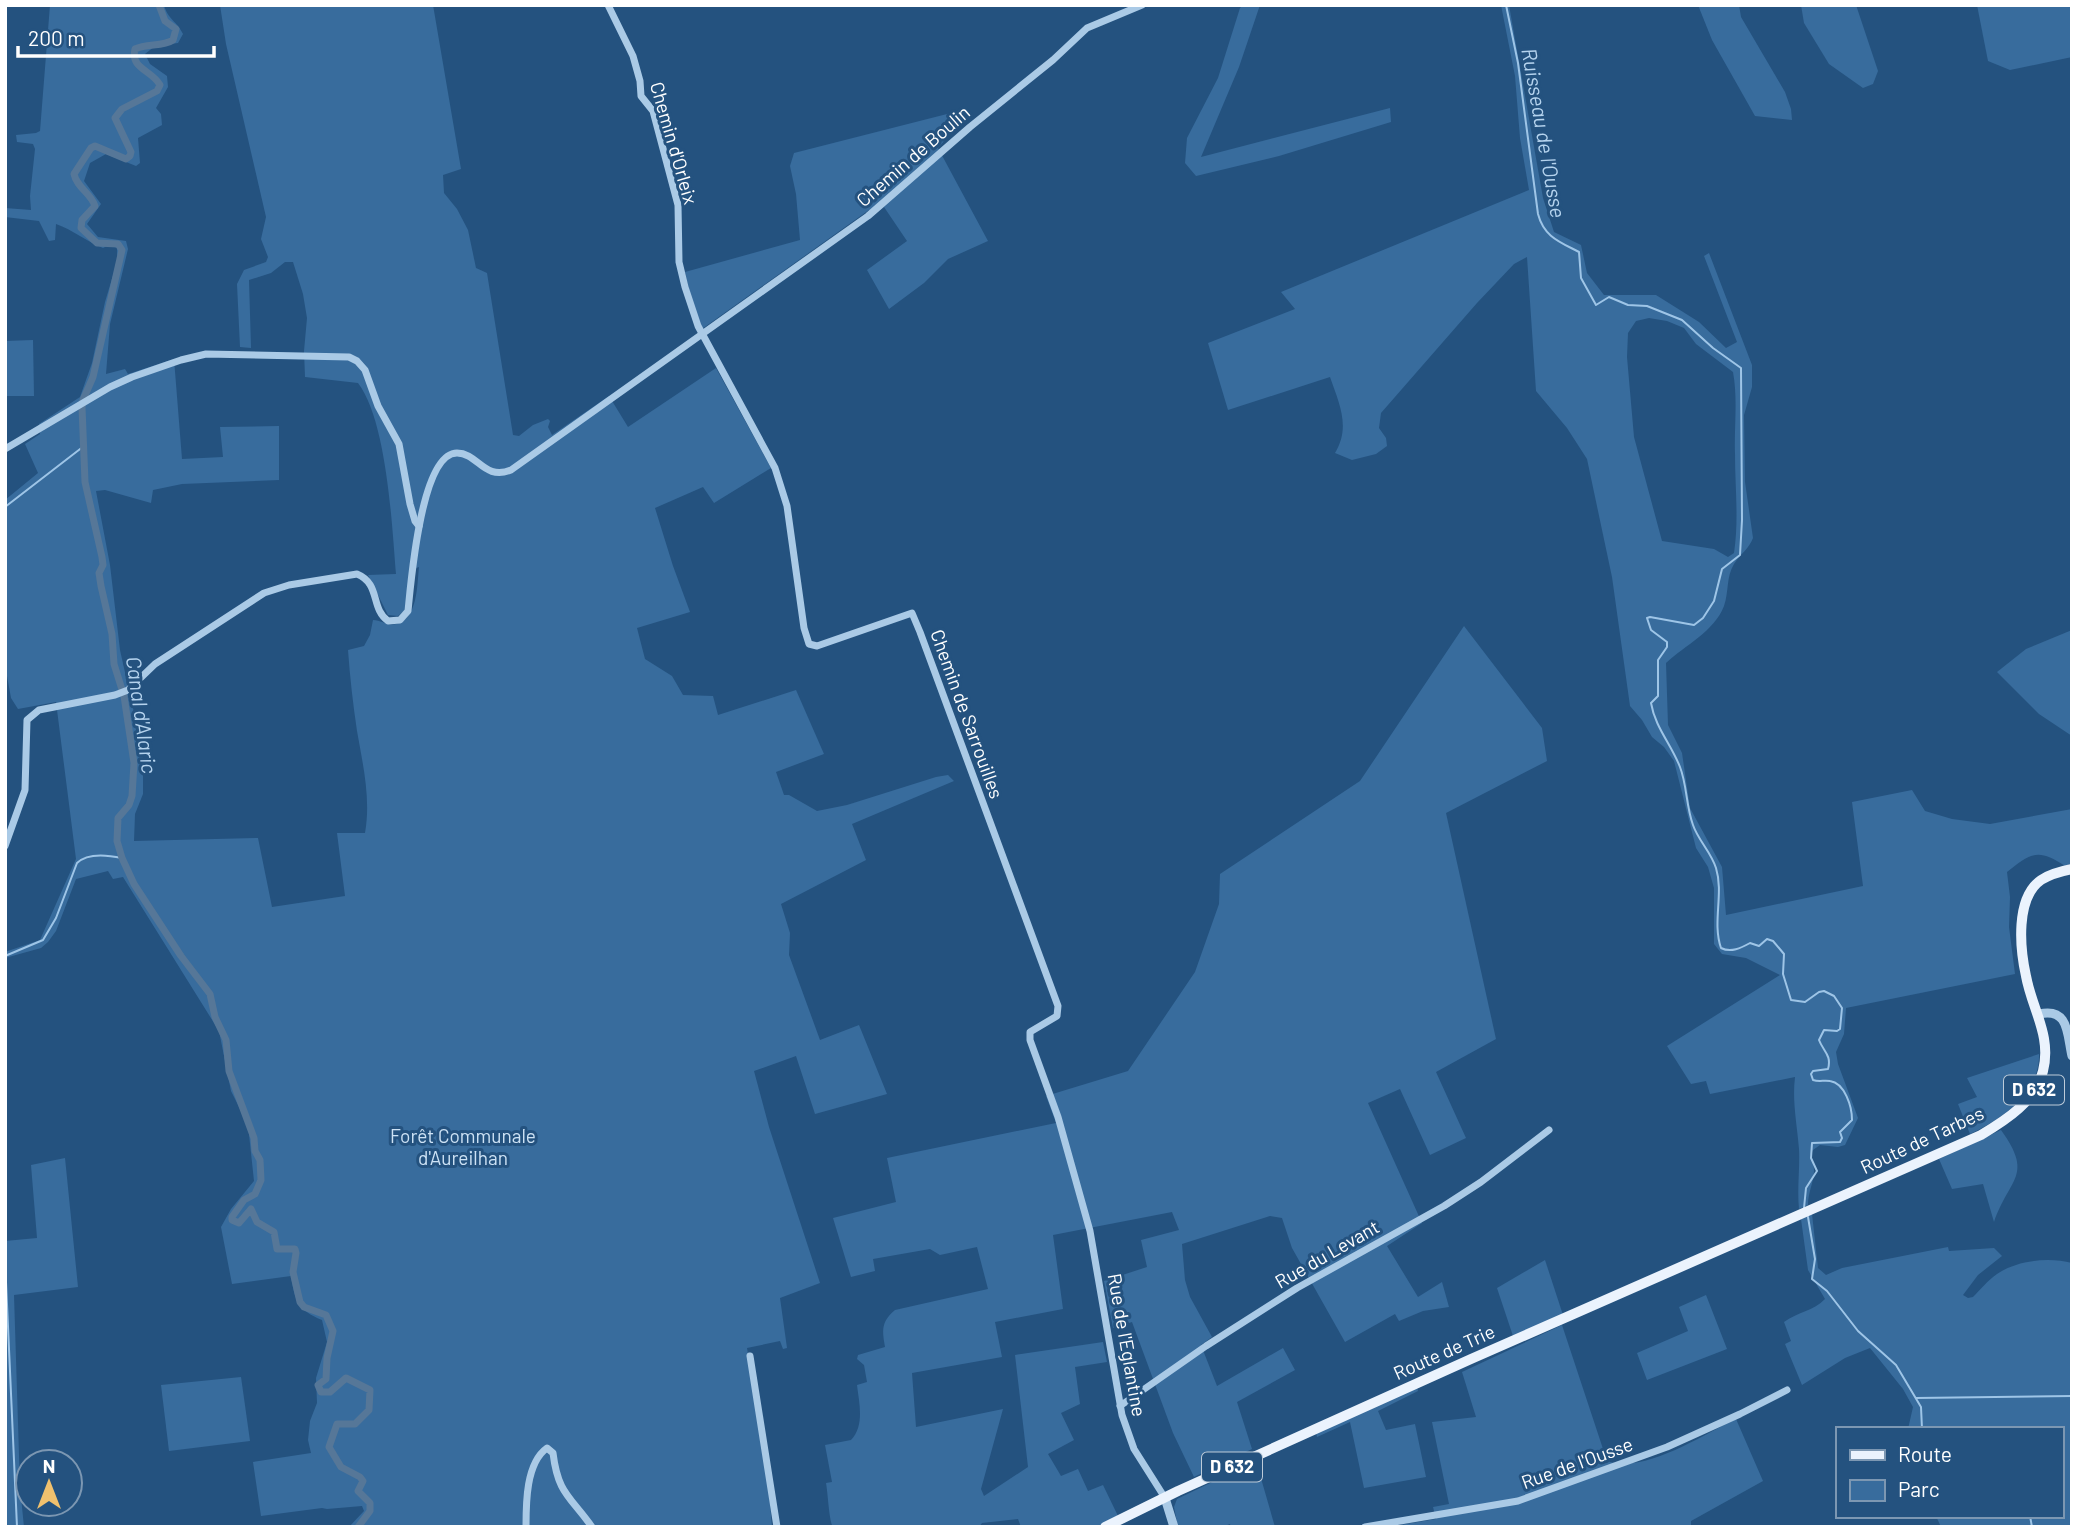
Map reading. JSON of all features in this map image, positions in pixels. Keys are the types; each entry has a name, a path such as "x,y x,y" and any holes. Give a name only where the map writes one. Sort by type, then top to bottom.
{"main road":[{"name":"Route de Tarbes","path":"1800,1215 1981,1135 2007,1120 2034,1091 2043,1072 2045,1053 2039,1014 2025,974 2022,918 2024,904 2042,879 2072,869"},
{"name":"Route de Trie","path":"1105,1527 1165,1497 1471,1359 1800,1215"}],"street":[{"name":"Chemin d'Orleix","path":"608,5 633,56 641,96 653,111 678,205 679,262 694,317 703,334"},
{"name":"Chemin de Boulin","path":"419,526 435,470 450,454 467,455 490,471 504,473 511,470 867,216 1053,60 1087,28 1142,5"},
{"name":"Chemin de Sarrouilles","path":"703,334 775,468 787,506 803,628 809,644 817,646 912,613 1058,1006 1057,1016 1030,1032 1030,1040 1058,1117 1090,1231"},
{"path":"5,449 87,400 132,377 206,354 349,357 358,361 365,370 378,406 399,444 410,504 419,526 408,611 400,620 388,621 382,616 371,583 356,574 277,588 241,606 155,664 128,690 39,710 27,720 25,790 5,846"},
{"path":"2039,1014 2054,1013 2065,1022 2072,1056"},
{"name":"Rue du Levant","path":"1120,1406 1206,1346 1287,1295 1444,1206 1549,1130"},
{"name":"Rue de l'Eglantine","path":"1090,1231 1120,1406 1134,1449 1165,1497"},
{"path":"750,1356 777,1527"},
{"name":"Rue de l'Ousse","path":"1366,1527 1518,1502 1667,1447 1787,1390"},
{"path":"526,1527 526,1504 533,1466 547,1448 553,1453 556,1478 565,1494 592,1527"},
{"path":"1165,1497 1174,1527"}],"green space":[{"name":"Forêt Communale d'Aureilhan","path":"50,5 164,5 183,34 178,43 155,46 145,54 150,64 167,76 168,87 156,108 161,114 162,125 138,138 140,163 136,166 106,154 90,163 84,181 101,204 87,224 98,237 126,241 128,249 110,324 106,374 125,369 128,374 174,359 182,459 223,457 220,427 279,426 279,480 182,484 153,490 151,503 105,490 96,491 110,565 120,650 143,753 143,794 135,814 134,841 258,838 272,907 345,896 337,833 365,833 367,820 365,782 348,650 364,646 373,620 396,624 409,616 418,583 419,567 411,570 405,610 398,616 388,615 368,575 396,574 390,502 376,422 358,383 305,377 307,318 293,262 285,262 271,273 249,280 251,348 240,347 237,284 244,270 266,262 268,257 261,239 266,217 226,44 220,5 433,5 461,169 443,175 444,193 457,209 468,230 476,268 487,273 513,435 519,436 533,425 548,419 552,435 609,396 628,427 716,368 771,468 714,503 703,487 655,508 690,612 637,628 645,659 672,676 683,695 713,696 718,715 796,690 824,754 776,772 784,795 789,795 817,811 847,805 936,777 948,775 954,781 852,824 866,860 781,904 790,933 789,955 820,1040 859,1025 887,1094 815,1114 796,1056 754,1071 769,1127 820,1283 780,1298 787,1348 783,1349 780,1341 747,1348 768,1480 772,1527 349,1527 364,1511 362,1506 261,1516 253,1462 311,1453 308,1440 310,1421 317,1403 316,1378 327,1342 322,1320 308,1313 299,1304 291,1276 232,1284 221,1227 231,1209 254,1181 248,1125 231,1091 219,1031 123,877 113,879 108,871 76,879 56,931 41,948 5,958 5,952 40,940 76,859 56,702 18,709 11,698 5,665 5,500 38,473 25,444 40,434 39,424 80,397 92,363 117,262 117,248 109,245 103,248 56,224 55,240 49,241 39,221 5,217 5,208 31,210 35,149 33,144 17,142 16,135 40,131"},
{"path":"1243,5 1260,5 1239,67 1201,157 1390,108 1391,122 1279,156 1196,176 1185,163 1187,138 1218,78"},
{"path":"1501,5 1509,5 1543,198 1554,232 1581,245 1587,273 1604,295 1656,295 1699,322 1726,348 1737,342 1704,256 1709,253 1752,365 1752,387 1744,415 1745,482 1753,538 1731,569 1726,601 1719,615 1706,631 1666,663 1668,725 1682,753 1690,808 1722,867 1726,915 1863,886 1852,802 1912,790 1925,811 1952,819 1990,824 2072,809 2072,863 2065,866 2048,857 2035,855 2007,872 2009,927 2015,974 1846,1008 1844,1034 1836,1052 1858,1118 1845,1145 1820,1145 1813,1150 1810,1156 1814,1174 1808,1205 1799,1209 1795,1077 1710,1094 1706,1081 1691,1084 1667,1046 1780,975 1746,958 1722,954 1714,944 1714,888 1708,867 1696,848 1674,761 1652,737 1630,706 1612,577 1587,459 1567,428 1536,391 1527,257 1514,264 1477,303 1381,413 1379,428 1386,438 1387,446 1376,454 1352,460 1335,453 1340,443 1343,424 1330,377 1228,410 1208,343 1295,309 1281,292 1529,190 1520,138 1515,76","holes":["1649,318 1684,328 1696,344 1733,372 1736,403 1736,528 1734,553 1728,557 1714,549 1662,541 1634,437 1627,357 1628,333 1636,321"]},
{"path":"1698,5 1739,5 1741,17 1785,92 1792,120 1755,116 1712,40"},
{"path":"1801,5 1856,5 1878,71 1873,84 1863,88 1829,64 1804,23"},
{"path":"1977,5 2072,5 2072,57 2010,70 1988,61"},
{"path":"951,113 960,117 957,126 938,148 988,241 948,259 924,283 889,309 867,270 907,241 884,207 873,215 869,210 702,329 692,304 685,272 800,240 796,194 790,166 794,153"},
{"path":"33,340 34,396 5,396 5,341"},
{"path":"1464,626 1542,728 1547,761 1446,813 1496,1039 1436,1072 1466,1138 1430,1155 1400,1089 1368,1103 1422,1223 1387,1246 1418,1297 1442,1282 1449,1307 1423,1311 1399,1321 1395,1314 1345,1342 1292,1248 1282,1218 1270,1216 1182,1244 1185,1280 1190,1297 1212,1337 1201,1345 1217,1386 1283,1348 1295,1370 1237,1402 1252,1449 1194,1477 1173,1433 1132,1322 1113,1328 1104,1281 1147,1267 1141,1240 1179,1230 1172,1212 1053,1235 1063,1309 995,1322 1002,1357 912,1373 916,1427 1003,1409 981,1489 984,1496 1028,1467 1015,1355 1103,1342 1107,1362 1075,1367 1080,1404 1061,1413 1074,1440 1048,1454 1061,1476 1078,1469 1088,1491 1103,1485 1118,1516 1096,1527 1021,1527 1018,1519 982,1523 979,1527 833,1527 826,1483 832,1482 825,1445 851,1440 858,1428 860,1414 857,1385 867,1382 864,1365 857,1359 858,1355 885,1347 884,1327 887,1318 895,1310 988,1289 977,1247 940,1255 930,1249 873,1259 875,1271 851,1277 833,1218 896,1202 887,1158 1056,1123 1046,1096 1128,1071 1195,972 1219,904 1220,874 1360,781"},
{"path":"2072,630 2072,736 2039,714 1997,672 2026,649"},
{"path":"2039,1054 2033,1081 2017,1103 1994,1121 1970,1134 1958,1104 1977,1097 1967,1078"},
{"path":"2001,1130 2011,1145 2018,1167 1994,1222 1983,1184 1952,1189 1939,1159"},
{"path":"65,1158 78,1287 14,1295 19,1448 14,1448 14,1518 23,1518 24,1527 5,1527 5,1241 37,1238 31,1165"},
{"path":"1812,1214 1818,1268 1826,1275 1842,1268 1948,1247 1949,1251 1994,1248 2002,1256 1978,1275 1963,1295 1968,1298 1973,1297 2005,1269 2043,1260 2072,1263 2072,1527 1941,1527 1937,1518 2063,1518 2063,1427 1908,1427 1913,1407 1903,1389 1870,1348 1845,1358 1802,1385 1785,1344 1791,1341 1784,1322 1825,1299 1808,1270 1801,1219"},
{"path":"1545,1260 1563,1315 1513,1336 1497,1288"},
{"path":"1706,1295 1727,1349 1647,1380 1637,1353 1688,1331 1679,1307"},
{"path":"1562,1325 1607,1461 1622,1464 1656,1458 1736,1419 1763,1481 1691,1521 1691,1527 1388,1527 1436,1519 1433,1507 1449,1504 1432,1422 1476,1417 1462,1372"},
{"path":"241,1377 250,1441 169,1451 161,1385"},
{"path":"1417,1387 1418,1391 1378,1411 1386,1430 1415,1424 1426,1477 1364,1488 1350,1422 1317,1437 1316,1433"},
{"path":"1256,1461 1275,1527 1231,1527 1230,1524 1222,1527 1178,1527 1174,1507 1177,1499"}],"waterway":[{"name":"Canal d'Alaric","path":"159,5 165,21 176,29 173,40 135,49 134,56 139,65 160,85 157,91 122,109 115,118 131,152 130,156 126,159 95,146 74,174 95,206 82,220 81,228 97,243 118,244 122,250 93,377 82,407 85,482 102,557 103,565 99,573 101,586 112,634 114,664 124,696 134,763 132,796 129,805 118,818 117,841 134,884 181,956 210,994 215,1017 226,1040 229,1071 254,1138 255,1151 260,1160 261,1180 255,1194 244,1200 232,1220 239,1223 251,1209 257,1222 274,1232 277,1249 295,1249 293,1272 300,1302 304,1307 326,1315 333,1331 326,1379 318,1385 321,1392 330,1392 346,1378 370,1390 369,1410 355,1424 337,1424 329,1447 341,1467 363,1481 358,1491 370,1503 370,1511 358,1527"},
{"name":"Ruisseau de l'Ousse","path":"1506,5 1518,63 1538,214 1544,228 1554,238 1579,252 1581,278 1596,305 1609,297 1628,305 1647,306 1682,320 1713,348 1741,368 1740,555 1722,569 1714,601 1703,618 1694,625 1647,618 1651,630 1667,642 1667,647 1658,660 1658,696 1651,703 1656,720 1680,767 1693,825 1716,868 1721,948 1732,950 1750,943 1759,946 1767,939 1773,941 1784,954 1783,974 1791,1000 1805,1002 1824,991 1834,996 1842,1008 1840,1029 1824,1030 1819,1040 1828,1057 1828,1069 1813,1071 1811,1074 1813,1080 1830,1081 1840,1086 1849,1102 1852,1120 1840,1132 1840,1142 1812,1143 1811,1158 1817,1171 1806,1188 1804,1208"},
{"path":"5,507 84,446"},
{"path":"5,956 43,940 56,918 77,863 92,856 122,858"},
{"name":"Ruisseau de l'Ousse","path":"1808,1217 1815,1259 1812,1279 1827,1291 1858,1331 1896,1365 1921,1407 1922,1427"},
{"path":"5,1260 17,1527"},
{"path":"1916,1398 2072,1396"},
{"name":"Ruisseau de l'Ousse","path":"2030,1518 2032,1527"}]}
